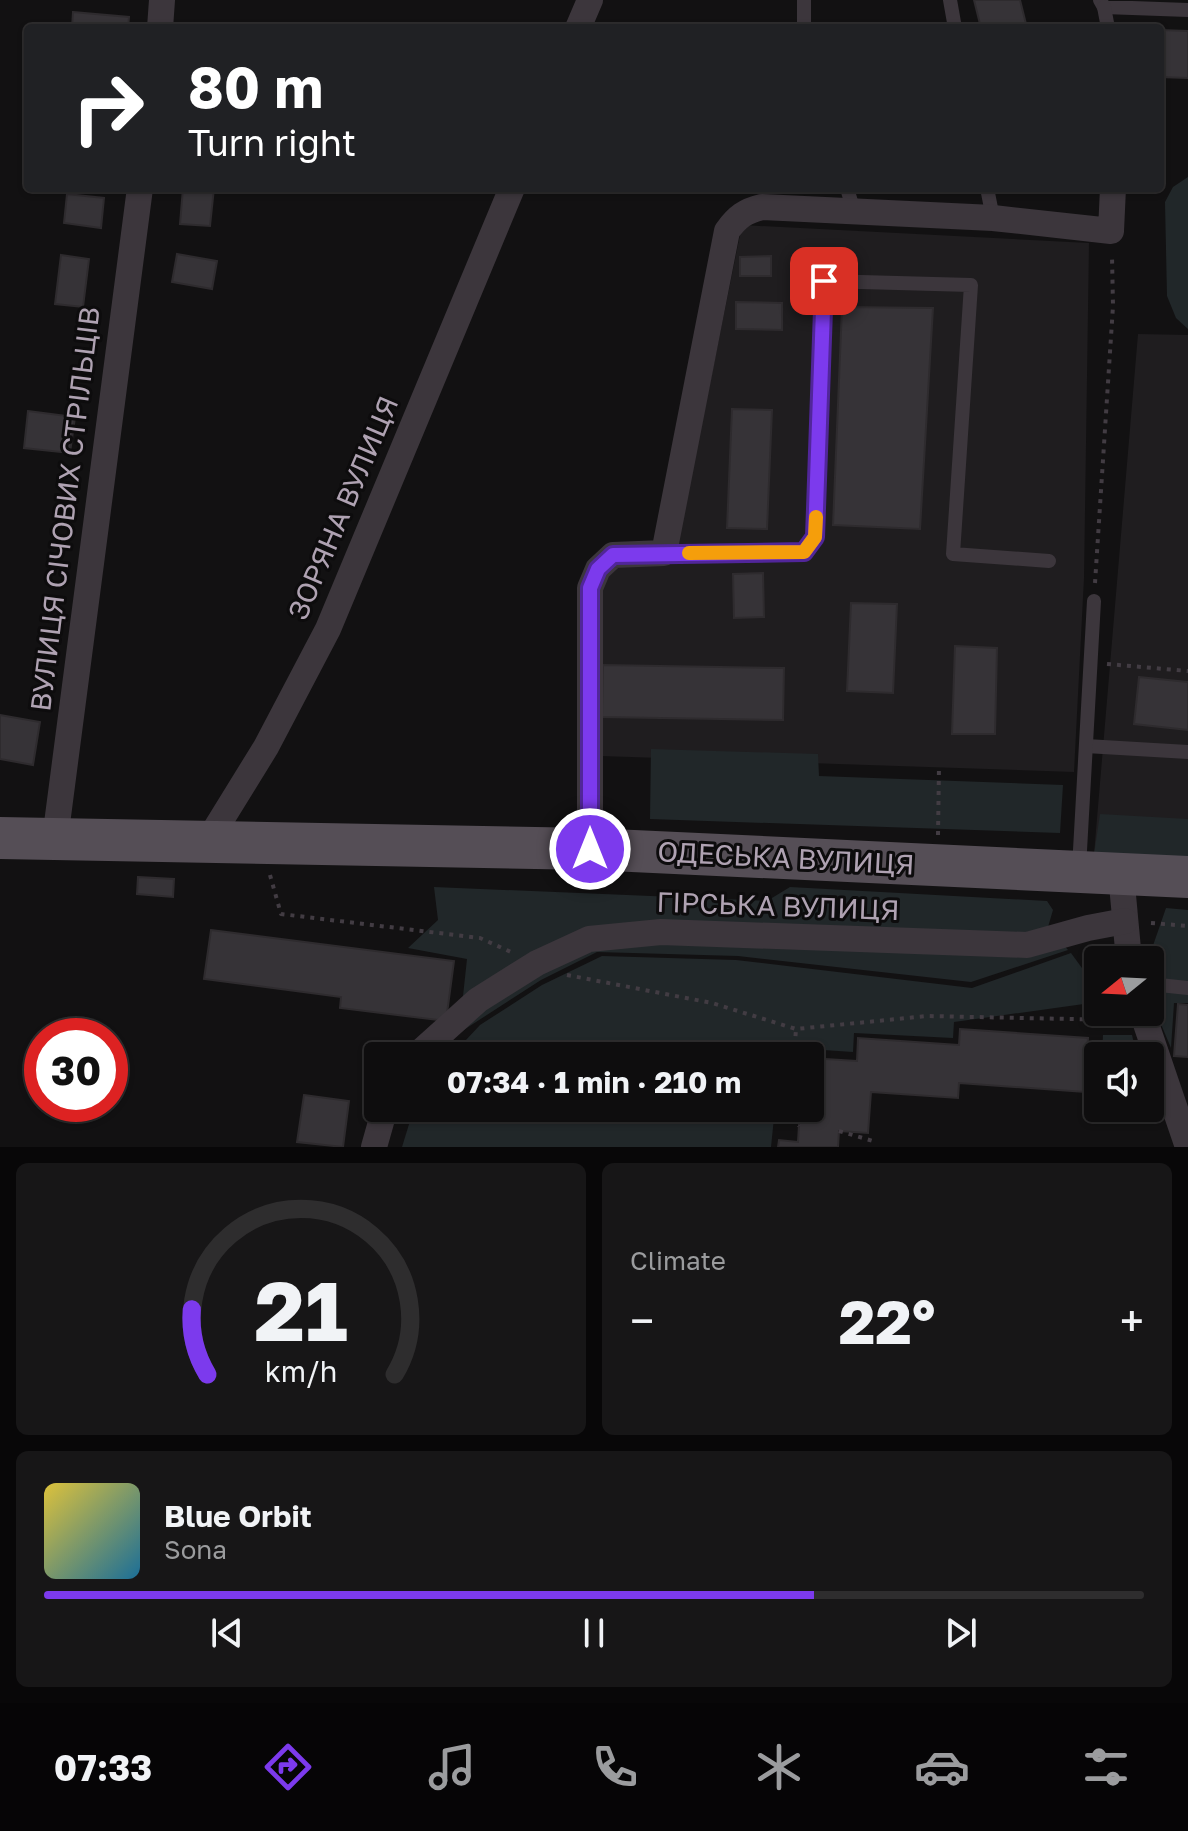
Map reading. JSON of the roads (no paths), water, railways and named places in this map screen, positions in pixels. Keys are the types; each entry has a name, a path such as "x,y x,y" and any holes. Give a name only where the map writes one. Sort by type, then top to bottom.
{"main road":[{"name":"ОДЕСЬКА ВУЛИЦЯ","path":"0,838 590,849 1188,877"}],"street":[{"path":"160,24 162,0"},
{"path":"580,24 590,0"},
{"name":"ВУЛИЦЯ СІЧОВИХ СТРІЛЬЦІВ","path":"55,839 139,192"},
{"name":"ЗОРЯНА ВУЛИЦЯ","path":"208,841 266,747 328,629 510,192"},
{"path":"590,849 590,588 598,569 613,555 664,553 727,231 735,220 747,211 762,207 851,200 1111,231 1113,192"},
{"path":"1121,874 1128,946"},
{"name":"ГІРСЬКА ВУЛИЦЯ","path":"432,1042 478,1000 537,963 589,939 661,932 1027,945 1125,921"},
{"path":"1147,1026 1188,1147"},
{"path":"374,1147 381,1122"}],"lane":[{"path":"804,0 804,24"},
{"path":"950,0 954,24"},
{"path":"1107,24 1102,4 1188,10"},
{"path":"988,192 993,218"},
{"path":"664,553 804,552 815,537 824,281 971,285 953,554 1049,561"},
{"path":"1078,872 1094,601"},
{"path":"1086,746 1188,752"},
{"path":"1164,985 1188,988"}]}
